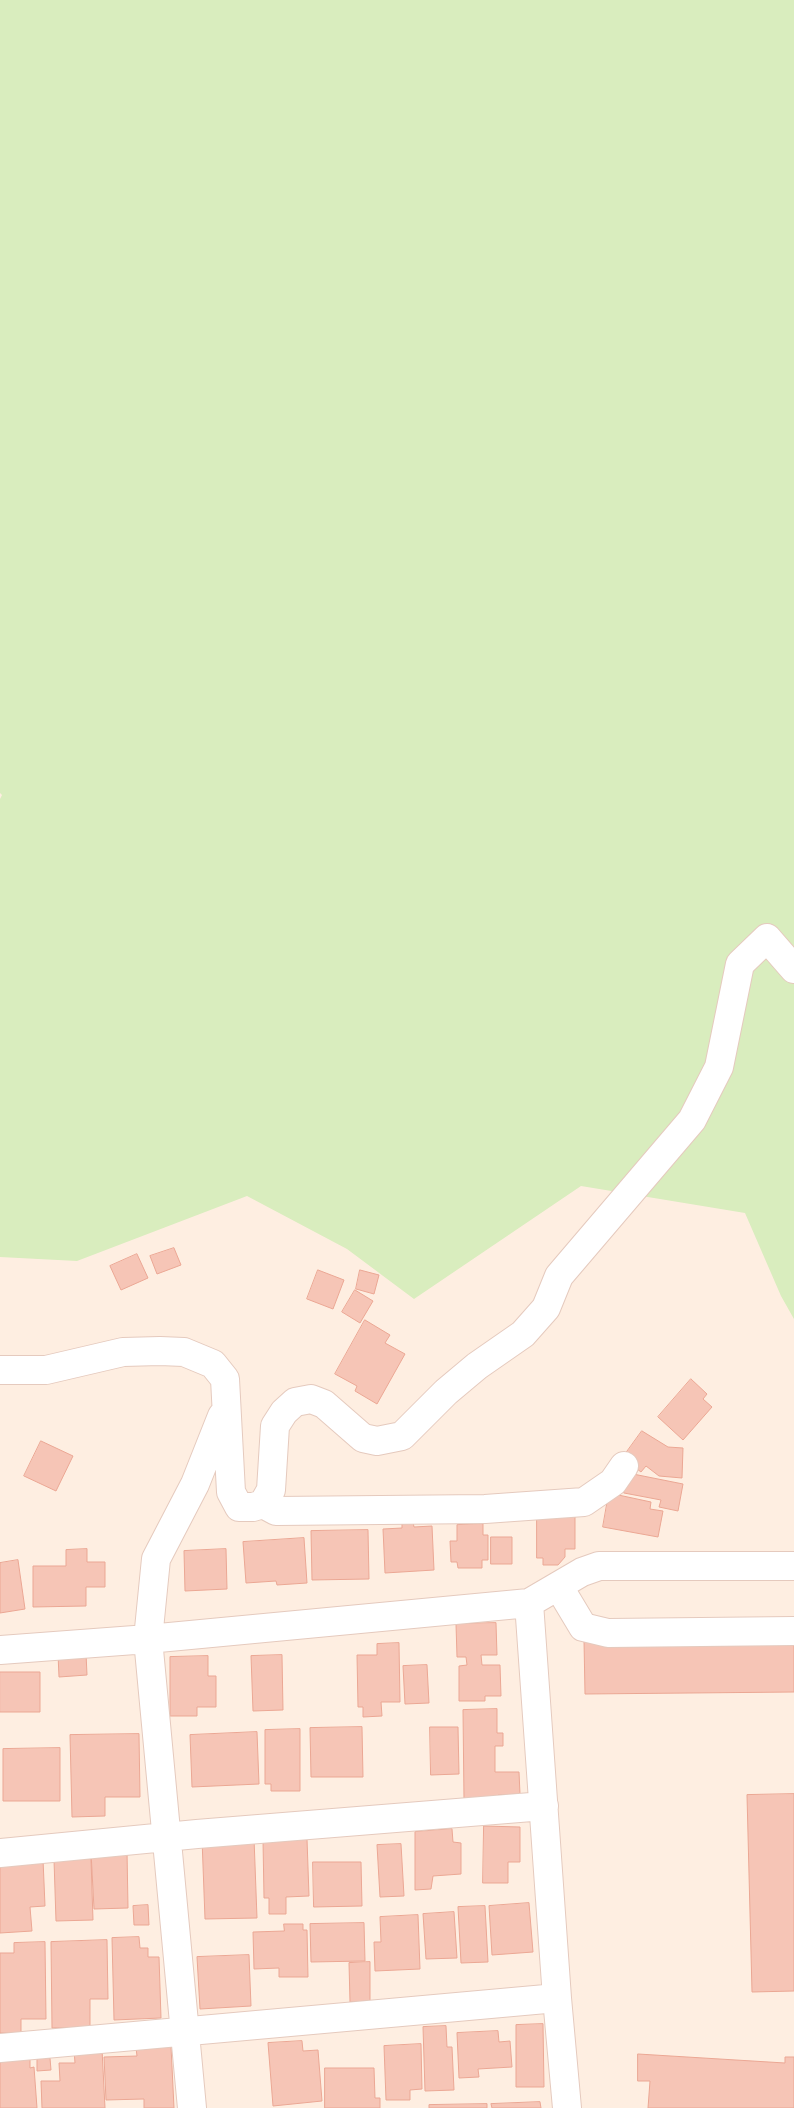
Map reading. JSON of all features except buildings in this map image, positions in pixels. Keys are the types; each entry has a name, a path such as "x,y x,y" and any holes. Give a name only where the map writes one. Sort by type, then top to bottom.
{"street":[{"path":"0,1370 46,1370 123,1352 184,1352 213,1364 226,1379 231,1492 239,1508 252,1508 263,1504 271,1490 275,1426 284,1412 295,1402 311,1399 324,1404 363,1438 377,1441 402,1436 470,1371 523,1334 546,1308 559,1276 692,1120 719,1068 740,964 766,938 794,969"},
{"path":"192,2108 148,1639 156,1559 195,1484 228,1401"},
{"path":"263,1504 276,1511 485,1509 584,1502 613,1482 624,1466"},
{"path":"0,1650 148,1639 528,1603 559,1587 582,1572 598,1566 794,1566"},
{"path":"559,1587 583,1627 608,1633 794,1631"},
{"path":"528,1603 544,1806 556,1998 568,2108"},
{"path":"0,1854 544,1806"},
{"path":"0,2048 186,2033 556,1998"}],"green space":[{"path":"0,0 794,0 794,1319 781,1296 745,1213 581,1186 414,1299 347,1249 247,1196 77,1261 0,1257 0,799 2,795 0,793"}]}
